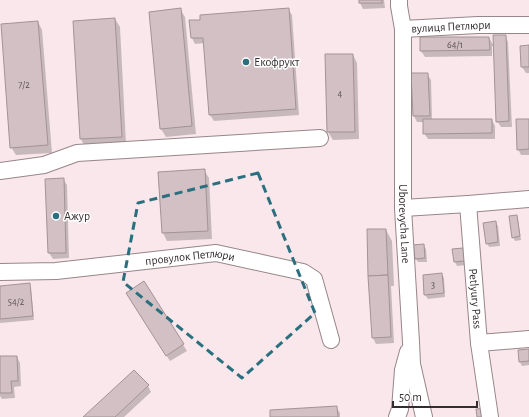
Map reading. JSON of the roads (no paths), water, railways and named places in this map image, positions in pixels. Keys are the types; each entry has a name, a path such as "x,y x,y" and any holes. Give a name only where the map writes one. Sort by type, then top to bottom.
{"street":[{"name":"вулиця Петлюри","path":"399,0 402,29 529,24"},
{"name":"Uborevycha Lane","path":"402,29 403,208 412,364 424,417"},
{"path":"0,171 44,165 77,153 320,138"},
{"path":"403,208 529,199"},
{"name":"Petlyury Pass","path":"468,204 479,343 529,339"},
{"name":"провулок Петлюри","path":"0,272 56,272 216,253 302,272 314,279 331,340"},
{"path":"397,417 400,409 403,370 411,342"},
{"path":"479,343 490,417"}],"place":[{"name":"Екофрукт","path":"246,62"},
{"name":"Ажур","path":"56,216"}]}
